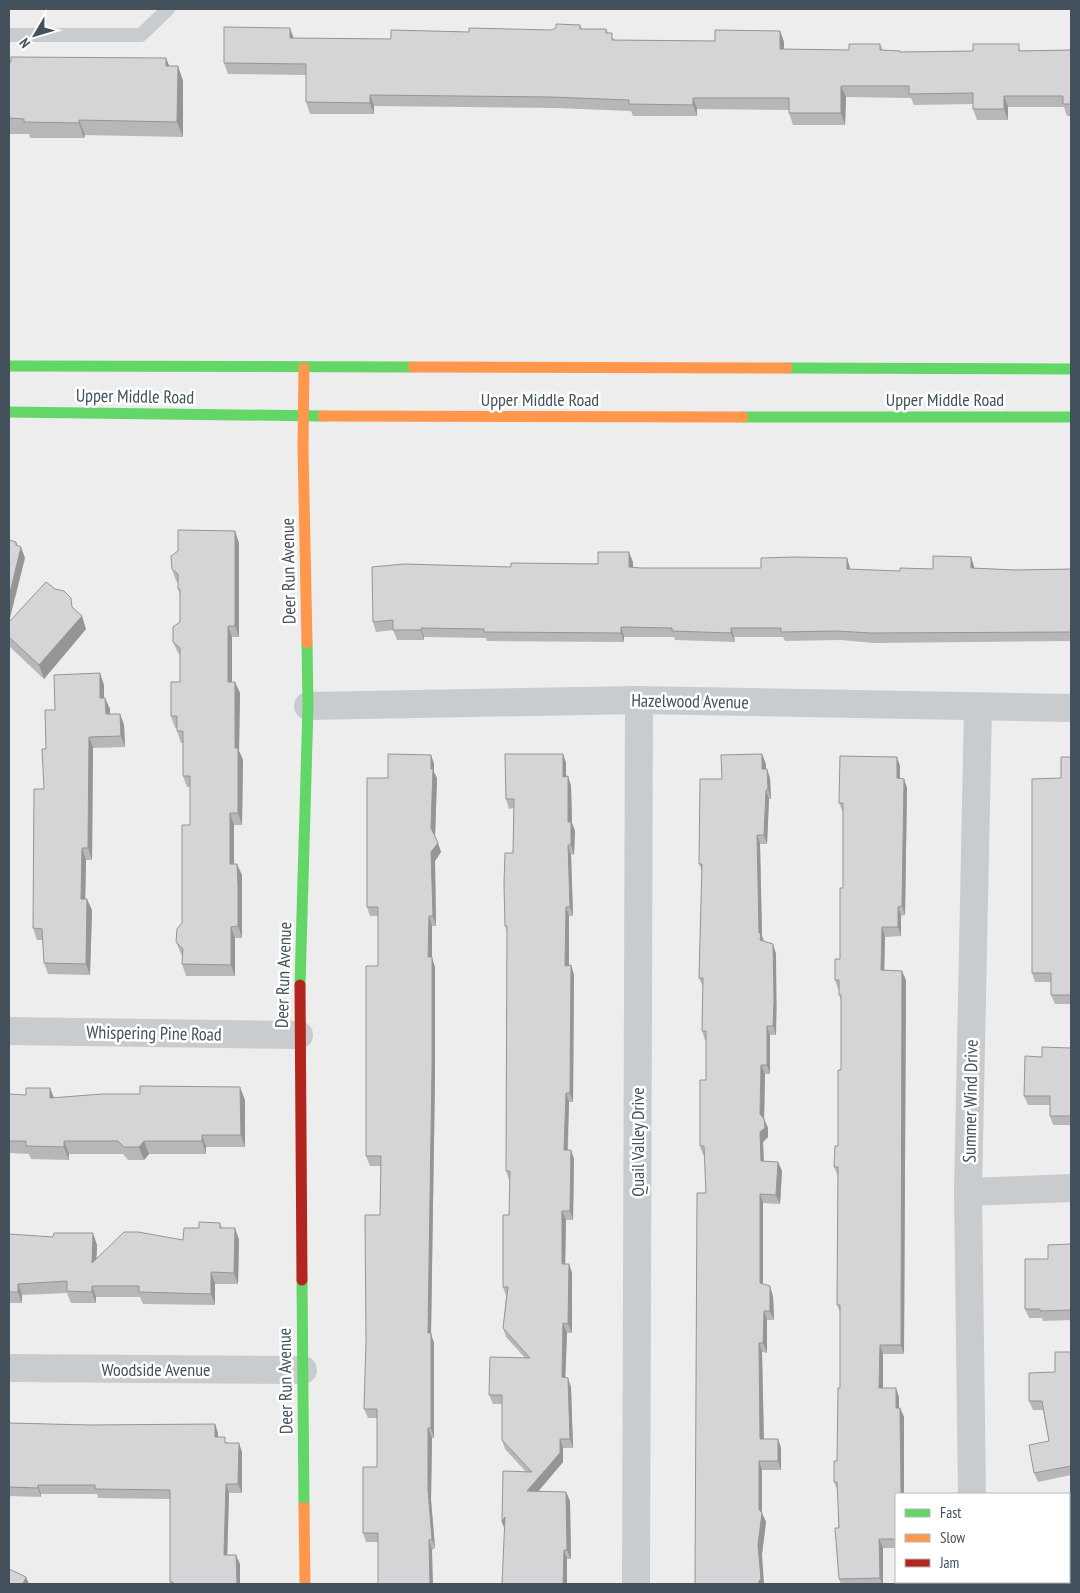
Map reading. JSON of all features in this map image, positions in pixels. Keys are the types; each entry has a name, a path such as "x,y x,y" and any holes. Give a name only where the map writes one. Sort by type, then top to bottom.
{"main road":[{"name":"Upper Middle Road","path":"9,366 1071,369"},
{"name":"Deer Run Avenue","path":"304,368 302,415 308,706 299,1035 305,1584"},
{"name":"Upper Middle Road","path":"9,412 302,415 1071,417"}],"street":[{"name":"Hazelwood Avenue","path":"308,706 639,700 1071,708"},
{"name":"Quail Valley Drive","path":"636,1584 639,700"},
{"name":"Summer Wind Drive","path":"972,1493 968,1192 978,707"},
{"name":"Whispering Pine Road","path":"9,1031 299,1035"},
{"path":"968,1192 1071,1188"},
{"name":"Woodside Avenue","path":"9,1368 302,1370"}],"lane":[{"path":"9,35 141,35 168,9"}],"building":[{"path":"556,24 580,25 580,29 606,29 606,33 612,33 612,40 715,41 715,30 780,31 780,49 849,50 849,44 880,44 880,50 900,52 973,51 973,44 1019,44 1019,51 1071,50 1071,104 1063,104 1063,96 1004,96 1004,109 973,109 973,93 909,94 909,86 841,86 841,113 789,113 789,98 693,98 693,105 629,104 629,100 550,97 370,95 370,103 306,102 306,64 224,63 224,27 290,28 290,38 391,39 391,30 469,32 469,28 551,30 556,28"},
{"path":"11,57 166,58 166,66 178,66 177,122 79,120 79,123 24,122 24,119 9,118 9,62 11,62"},
{"path":"178,530 235,531 235,626 228,626 228,682 235,682 235,748 238,748 238,813 230,813 230,864 237,864 238,926 231,927 231,965 182,964 183,949 176,942 177,929 182,923 182,825 190,825 190,776 183,776 183,731 177,731 177,716 171,716 171,682 180,682 180,648 173,642 173,627 180,622 180,589 178,589 178,574 172,569 171,556 178,551"},
{"path":"9,540 16,542 16,545 21,547 9,597"},
{"path":"598,552 629,552 629,567 641,568 761,568 761,558 795,557 847,558 847,569 900,571 900,568 933,569 933,556 971,557 971,568 1015,570 1071,569 1071,632 781,632 781,628 731,628 731,633 672,631 672,628 621,627 621,633 484,632 484,629 421,628 421,630 393,630 393,620 373,622 372,567 404,564 511,567 511,563 598,564"},
{"path":"46,582 55,589 64,591 71,598 72,607 82,616 39,665 9,637 9,622"},
{"path":"100,673 100,698 105,698 106,714 120,714 121,736 89,737 88,848 82,848 81,899 87,899 86,964 44,963 42,929 33,928 34,789 44,789 42,749 46,749 45,710 55,710 54,675"},
{"path":"388,754 431,755 431,769 433,769 431,828 438,843 431,852 433,916 429,916 428,957 432,957 428,1333 431,1333 431,1428 428,1428 428,1490 432,1539 429,1540 430,1584 378,1584 378,1533 363,1533 363,1467 377,1467 377,1409 364,1409 366,1341 365,1215 380,1215 381,1156 366,1156 366,966 378,966 378,907 367,907 367,778 388,778"},
{"path":"505,754 563,754 563,777 568,776 568,822 571,822 571,845 568,845 570,907 566,907 565,966 571,965 570,1093 566,1093 564,1150 571,1150 570,1211 562,1211 562,1264 569,1264 568,1324 563,1323 562,1377 568,1378 570,1439 560,1439 560,1453 527,1491 566,1492 567,1550 564,1550 563,1584 502,1584 505,1517 502,1522 503,1471 532,1472 502,1440 502,1395 489,1395 490,1357 530,1358 503,1328 508,1287 503,1287 503,1215 509,1215 510,1171 506,1171 507,926 505,926 504,884 505,853 513,853 514,799 506,799"},
{"path":"762,754 762,769 767,769 768,789 766,790 764,835 757,835 759,933 761,933 760,940 773,944 774,999 773,1026 767,1026 767,1065 761,1065 760,1114 764,1119 765,1128 760,1132 761,1161 778,1162 776,1195 760,1194 760,1283 770,1286 770,1311 764,1311 763,1343 759,1343 760,1439 778,1439 778,1461 759,1461 759,1509 762,1513 758,1545 761,1579 759,1584 695,1584 697,1193 706,1193 704,1146 700,1146 700,1080 706,1080 706,1031 702,1031 703,978 699,978 702,864 699,864 700,779 722,779 721,755"},
{"path":"840,756 897,757 897,778 904,779 902,906 898,907 898,927 882,927 881,970 902,971 901,1345 880,1345 879,1388 896,1388 896,1408 900,1408 901,1493 895,1493 895,1539 879,1539 880,1578 839,1579 835,1528 839,1528 837,1482 834,1482 834,1461 837,1461 838,1388 840,1388 840,1305 837,1305 838,1167 834,1167 835,1146 838,1146 838,1070 841,1070 841,995 839,995 839,980 835,980 835,959 840,959 840,888 843,888 843,803 839,803"},
{"path":"1061,757 1071,757 1071,995 1051,995 1051,973 1032,973 1032,779 1061,778"},
{"path":"1042,1047 1071,1048 1071,1116 1050,1116 1050,1096 1024,1096 1025,1056 1042,1057"},
{"path":"140,1086 240,1087 241,1135 202,1135 202,1141 144,1141 139,1147 124,1147 118,1141 64,1141 64,1147 26,1146 26,1141 9,1141 9,1094 26,1095 26,1088 50,1088 50,1098 102,1094 140,1094"},
{"path":"199,1222 220,1223 220,1228 235,1228 234,1273 211,1272 211,1294 139,1292 139,1286 92,1286 92,1292 67,1291 67,1281 18,1284 18,1292 9,1292 9,1234 53,1237 54,1233 93,1233 92,1263 124,1232 138,1232 183,1240 184,1228 199,1228"},
{"path":"1071,1244 1071,1310 1040,1311 1040,1309 1025,1309 1025,1259 1048,1259 1048,1245"},
{"path":"1055,1352 1071,1352 1071,1466 1034,1473 1029,1445 1049,1441 1042,1401 1029,1401 1029,1373 1055,1372"},
{"path":"9,1423 89,1425 215,1424 215,1437 225,1437 225,1443 239,1443 238,1484 226,1484 224,1555 236,1555 237,1584 173,1584 173,1582 170,1582 170,1490 95,1489 95,1485 38,1485 38,1488 9,1487"},
{"path":"1071,1546 1071,1584 1070,1583"},
{"path":"9,1569 26,1577 23,1584 9,1584"}],"traffic: fast":[{"path":"9,366 413,367"},
{"path":"787,368 1071,369"},
{"path":"9,412 323,416"},
{"path":"743,417 1071,417"},
{"path":"300,985 308,706 307,643"},
{"path":"302,1280 304,1507"}],"traffic: slow":[{"path":"413,367 787,368"},
{"path":"304,368 303,447 307,643"},
{"path":"323,416 743,417"},
{"path":"304,1507 305,1584"}],"traffic: jam":[{"path":"300,985 302,1280"}]}
